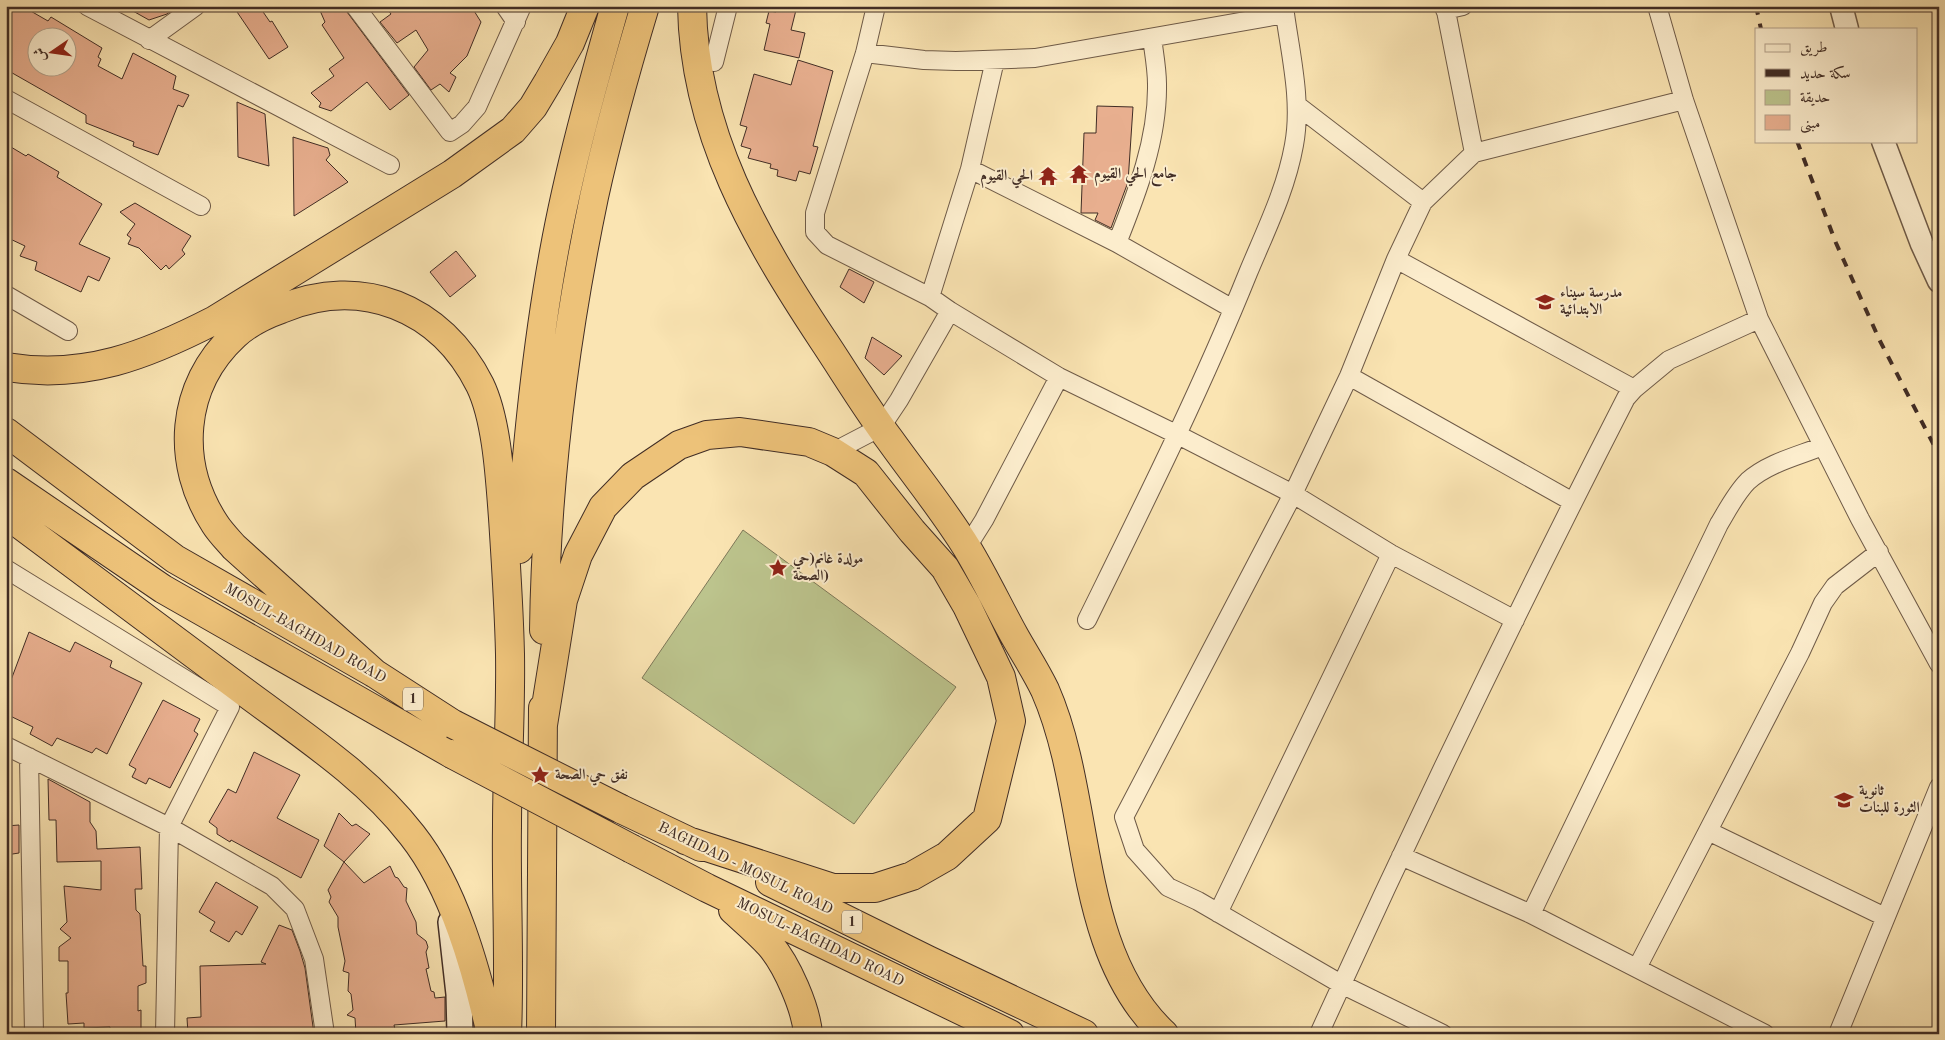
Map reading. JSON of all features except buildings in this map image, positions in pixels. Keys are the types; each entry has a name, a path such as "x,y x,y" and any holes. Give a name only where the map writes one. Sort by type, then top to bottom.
{"highway":[{"path":"6,367 58,370 93,366 123,360 175,341 215,320 452,174 513,130 533,107 570,43 586,6"},
{"path":"507,1034 507,828 510,655 528,442 544,308 566,193 614,6"},
{"path":"540,1034 545,583 556,445 572,323 594,197 622,82 645,6"},
{"path":"692,6 700,80 709,123 729,174 779,274 881,427 967,547 1045,690 1058,726 1101,921 1111,953 1126,987 1150,1020 1164,1034"},
{"path":"374,672 240,552 216,527 204,506 196,485 188,447 188,425 199,387 210,367 234,336 252,322 294,303 318,296 339,295 380,300 402,307 420,316 454,346 480,386 489,412 501,493 510,655"},
{"name":"MOSUL-BAGHDAD ROAD","path":"6,432 175,559 374,672 453,724 622,809"},
{"path":"543,725 563,600 578,555 604,507 633,476 679,445 707,435 740,432 809,442 833,452 866,474 912,532 945,568 967,606 1001,677 1011,721 987,819 947,856 912,876 875,888 833,888 685,840"},
{"name":"MOSUL-BAGHDAD ROAD","path":"6,482 163,589 452,754 707,888 1010,1034"},
{"path":"6,514 332,757 388,806 413,836 446,893 476,969 492,1034"},
{"name":"BAGHDAD - MOSUL ROAD","path":"622,809 919,956 1084,1034"},
{"path":"707,888 752,927 771,947 784,967 798,997 807,1022 808,1034"},
{"path":"542,916 552,1004 558,1034"}],"main road":[{"path":"446,893 456,954 460,1034"}],"street":[{"path":"87,6 390,165"},
{"path":"149,40 196,6"},
{"path":"356,6 450,132 462,124 478,107 519,14 505,6"},
{"path":"714,62 728,6"},
{"path":"876,6 865,53 816,213 815,232 827,245 930,297 1059,377 1293,494 1391,554 1515,620"},
{"path":"1463,6 1445,8 1474,153"},
{"path":"1657,6 1684,100 1759,319 1823,446 1937,658"},
{"path":"1841,6 1847,28"},
{"path":"865,53 924,60 1035,58 1152,38 1284,10 1298,106 1294,145 1285,181 1233,309 1178,435 1087,620"},
{"path":"1117,243 1129,214 1154,129 1157,84 1152,38"},
{"path":"930,297 970,169 996,60"},
{"path":"6,99 201,206"},
{"path":"1443,1034 1341,984 1198,901 1168,887 1135,850 1124,817 1293,494 1348,376 1396,259 1423,202 1474,153 1684,100"},
{"path":"1298,106 1423,202"},
{"path":"1883,142 1922,244 1939,281"},
{"path":"970,169 1117,243 1233,309"},
{"path":"1396,259 1634,389"},
{"path":"6,295 68,331"},
{"path":"833,452 881,427 899,400 950,311"},
{"path":"1319,1034 1401,856 1515,620 1626,398 1669,360 1759,319"},
{"path":"1348,376 1573,502"},
{"path":"967,547 984,520 1059,377"},
{"path":"1531,914 1715,532 1735,497 1748,481 1772,466 1823,446"},
{"path":"1637,968 1800,653 1823,603 1835,586 1879,552"},
{"path":"1218,913 1391,554"},
{"path":"6,569 230,707 169,827 165,1034"},
{"path":"6,746 169,827 272,886 295,908 314,959 325,1034"},
{"path":"29,757 34,1034"},
{"path":"1838,1034 1939,787"},
{"path":"1708,830 1885,917"},
{"path":"1401,856 1531,914 1765,1034"}],"green space":[{"path":"743,530 956,687 854,824 642,678"}],"railway":[{"path":"1756,6 1761,28"},
{"path":"1797,142 1836,243 1880,341 1939,455"}],"place":[{"name":"جامع الحي القيوم","path":"1079,174"},
{"name":"الحي القيوم","path":"1048,176"},
{"name":"مدرسة سيناء الابتدائية","path":"1545,302"},
{"name":"مولدة غانم(حي الصحة)","path":"778,568"},
{"name":"نفق حي الصحة","path":"540,775"},
{"name":"ثانوية الثورة للبنات","path":"1844,800"}]}
